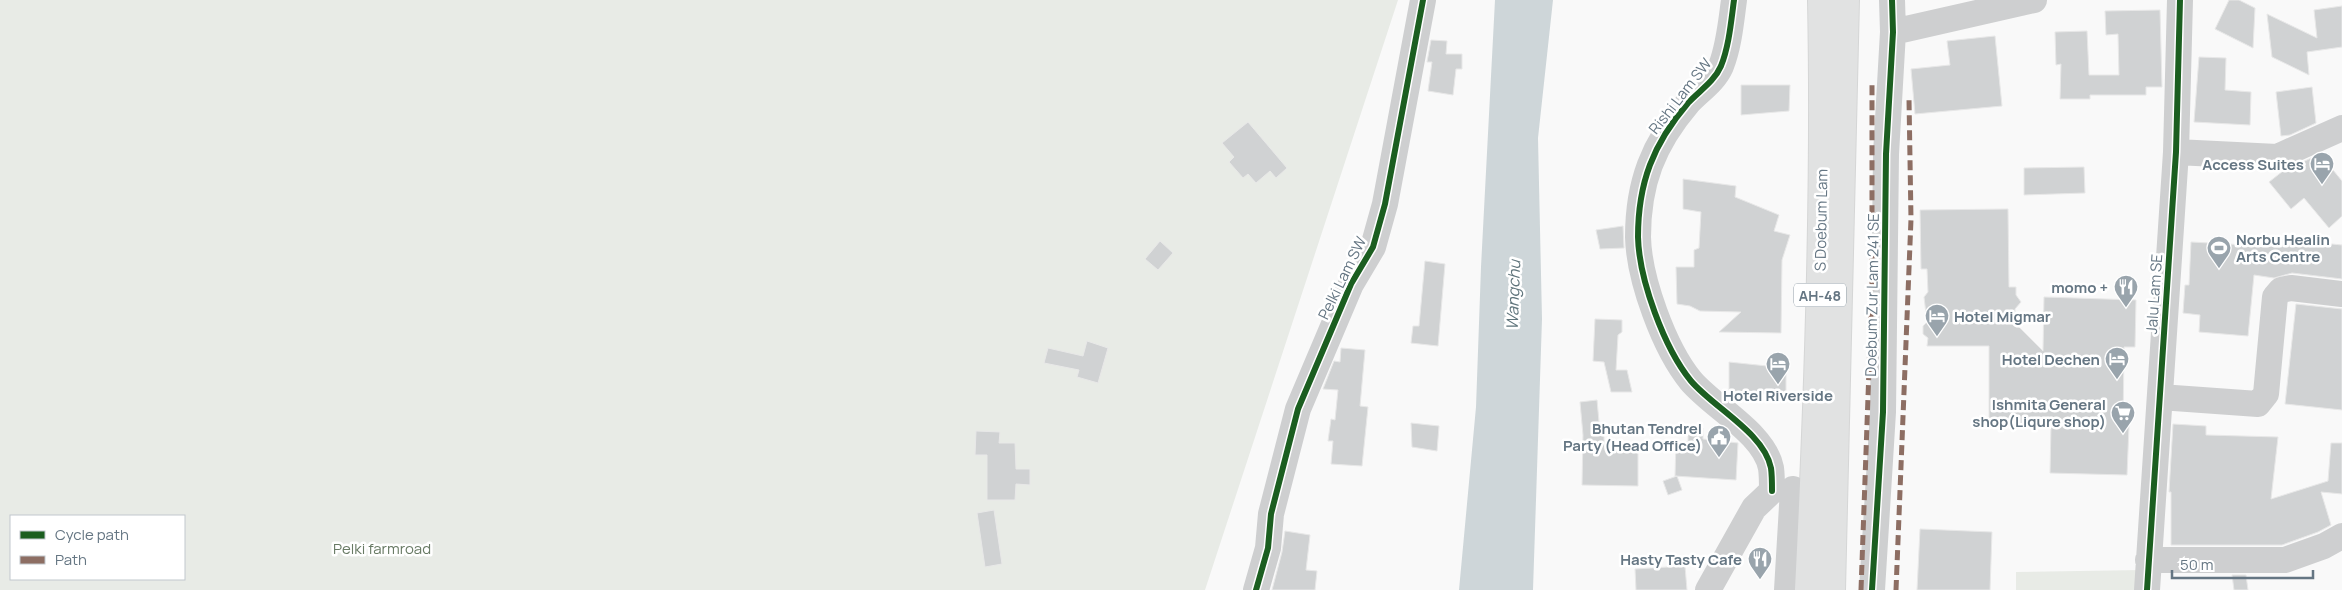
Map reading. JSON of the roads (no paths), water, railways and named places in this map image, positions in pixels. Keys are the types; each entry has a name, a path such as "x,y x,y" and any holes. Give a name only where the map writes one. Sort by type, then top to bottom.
{"highway":[{"name":"S Doebum Lam","path":"1809,590 1793,486 1821,244 1822,0"},
{"name":"S Doebum Lam","path":"1832,590 1845,0"}],"street":[{"name":"Pelki Lam SW","path":"1256,590 1268,548 1271,514 1298,409 1351,284 1373,248 1383,213 1423,0"},
{"name":"Rishi Lam SW","path":"1734,0 1728,45 1720,68 1708,85 1690,101 1672,122 1659,142 1651,160 1641,189 1638,239 1648,292 1667,342 1690,380 1721,411 1753,435 1765,453 1771,468 1793,486 1787,590"},
{"name":"Doebum Zur Lam 241 SE","path":"1872,590 1883,412 1886,154 1893,32 1892,0"},
{"path":"1893,32 2034,0"},
{"name":"Jalu Lam SE","path":"2147,590 2176,152 2180,0"},
{"path":"2176,152 2277,157 2342,128"},
{"path":"2160,397 2258,404 2266,394 2275,297 2281,290 2291,288 2342,294"},
{"path":"1708,590 1754,508 1793,486"},
{"path":"2148,560 2285,560 2324,546 2342,536"}],"water":[{"name":"Wangchu","path":"1495,0 1553,0 1538,138 1542,319 1533,590 1459,590 1476,407 1481,267"}],"place":[{"name":"Access Suites","path":"2322,185"},
{"name":"Norbu Healin Arts Centre","path":"2219,269"},
{"name":"momo +","path":"2126,308"},
{"name":"Hotel Migmar","path":"1937,337"},
{"name":"Hotel Dechen","path":"2117,380"},
{"name":"Hotel Riverside","path":"1778,385"},
{"name":"Ishmita General shop(Liqure shop)","path":"2123,434"},
{"name":"Bhutan Tendrel Party (Head Office)","path":"1719,458"},
{"name":"Hasty Tasty Cafe","path":"1760,580"}],"park label":[{"name":"Pelki farmroad","path":"382,548"}]}
